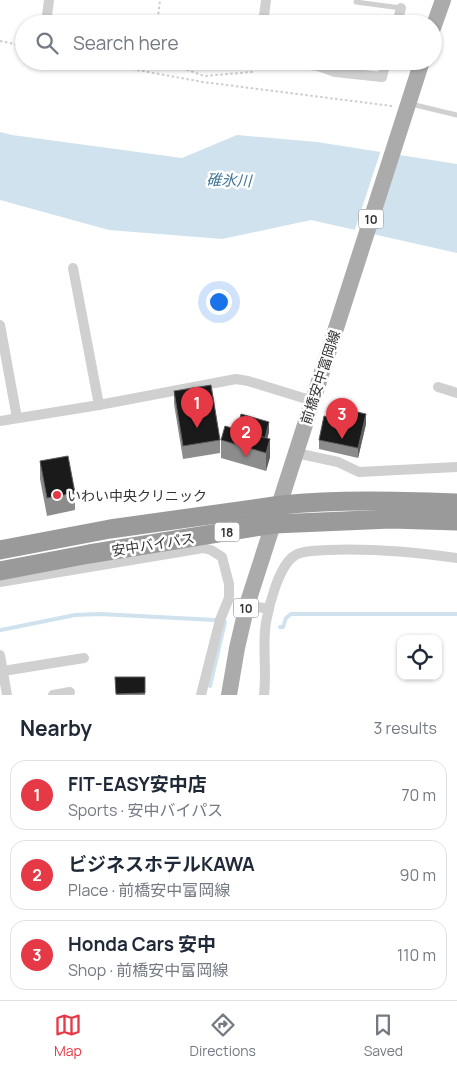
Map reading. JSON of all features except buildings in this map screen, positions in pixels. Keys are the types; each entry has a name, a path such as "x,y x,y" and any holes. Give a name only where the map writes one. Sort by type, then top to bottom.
{"highway":[{"name":"安中バイパス","path":"0,550 110,529 309,502 391,501 457,503"},
{"name":"安中バイパス","path":"0,571 89,554 187,544 274,524 390,519 457,521"}],"main road":[{"path":"438,15 443,0"},
{"name":"前橋安中富岡線","path":"229,695 247,605 313,401 403,107 418,70"}],"street":[{"path":"47,15 49,0"},
{"path":"264,15 266,0"},
{"path":"399,15 401,8"},
{"path":"329,70 382,77 384,70"},
{"path":"73,268 99,406"},
{"path":"0,325 17,418"},
{"path":"0,421 99,406 236,379 313,401"},
{"path":"438,387 457,393"},
{"path":"296,453 338,462 359,472 457,466"},
{"path":"0,582 187,544 212,550 222,557 229,584 229,598 220,620 201,695"},
{"path":"264,695 266,682 265,625 268,609 281,573 294,556 311,551 362,548 457,558"},
{"path":"247,605 268,609"},
{"path":"0,655 7,695"},
{"path":"3,671 84,658"},
{"path":"52,695 70,692"}],"lane":[{"path":"356,2 401,8"},
{"path":"403,107 457,114"}],"path":[{"path":"158,15 160,0"},
{"path":"0,41 15,44"},
{"path":"137,70 203,82 403,107"},
{"path":"188,70 204,76 252,72 252,70"},
{"path":"203,82 204,76"}],"water":[{"name":"碓氷川","path":"0,132 182,158 237,135 317,142 457,164 457,253 311,220 222,239 109,230 0,200"}],"pier":[{"path":"381,150 400,153 373,236 354,232"}],"waterway":[{"path":"1,630 75,615 100,614 215,620"},
{"path":"280,627 283,627 286,618 291,614 457,614"},
{"path":"210,686 225,622"}],"place":[{"name":"FIT-EASY安中店","path":"197,428"},
{"name":"Honda Cars 安中","path":"342,439"},
{"name":"ビジネスホテルKAWA","path":"246,457"},
{"name":"いわい中央クリニック","path":"57,495"}]}
